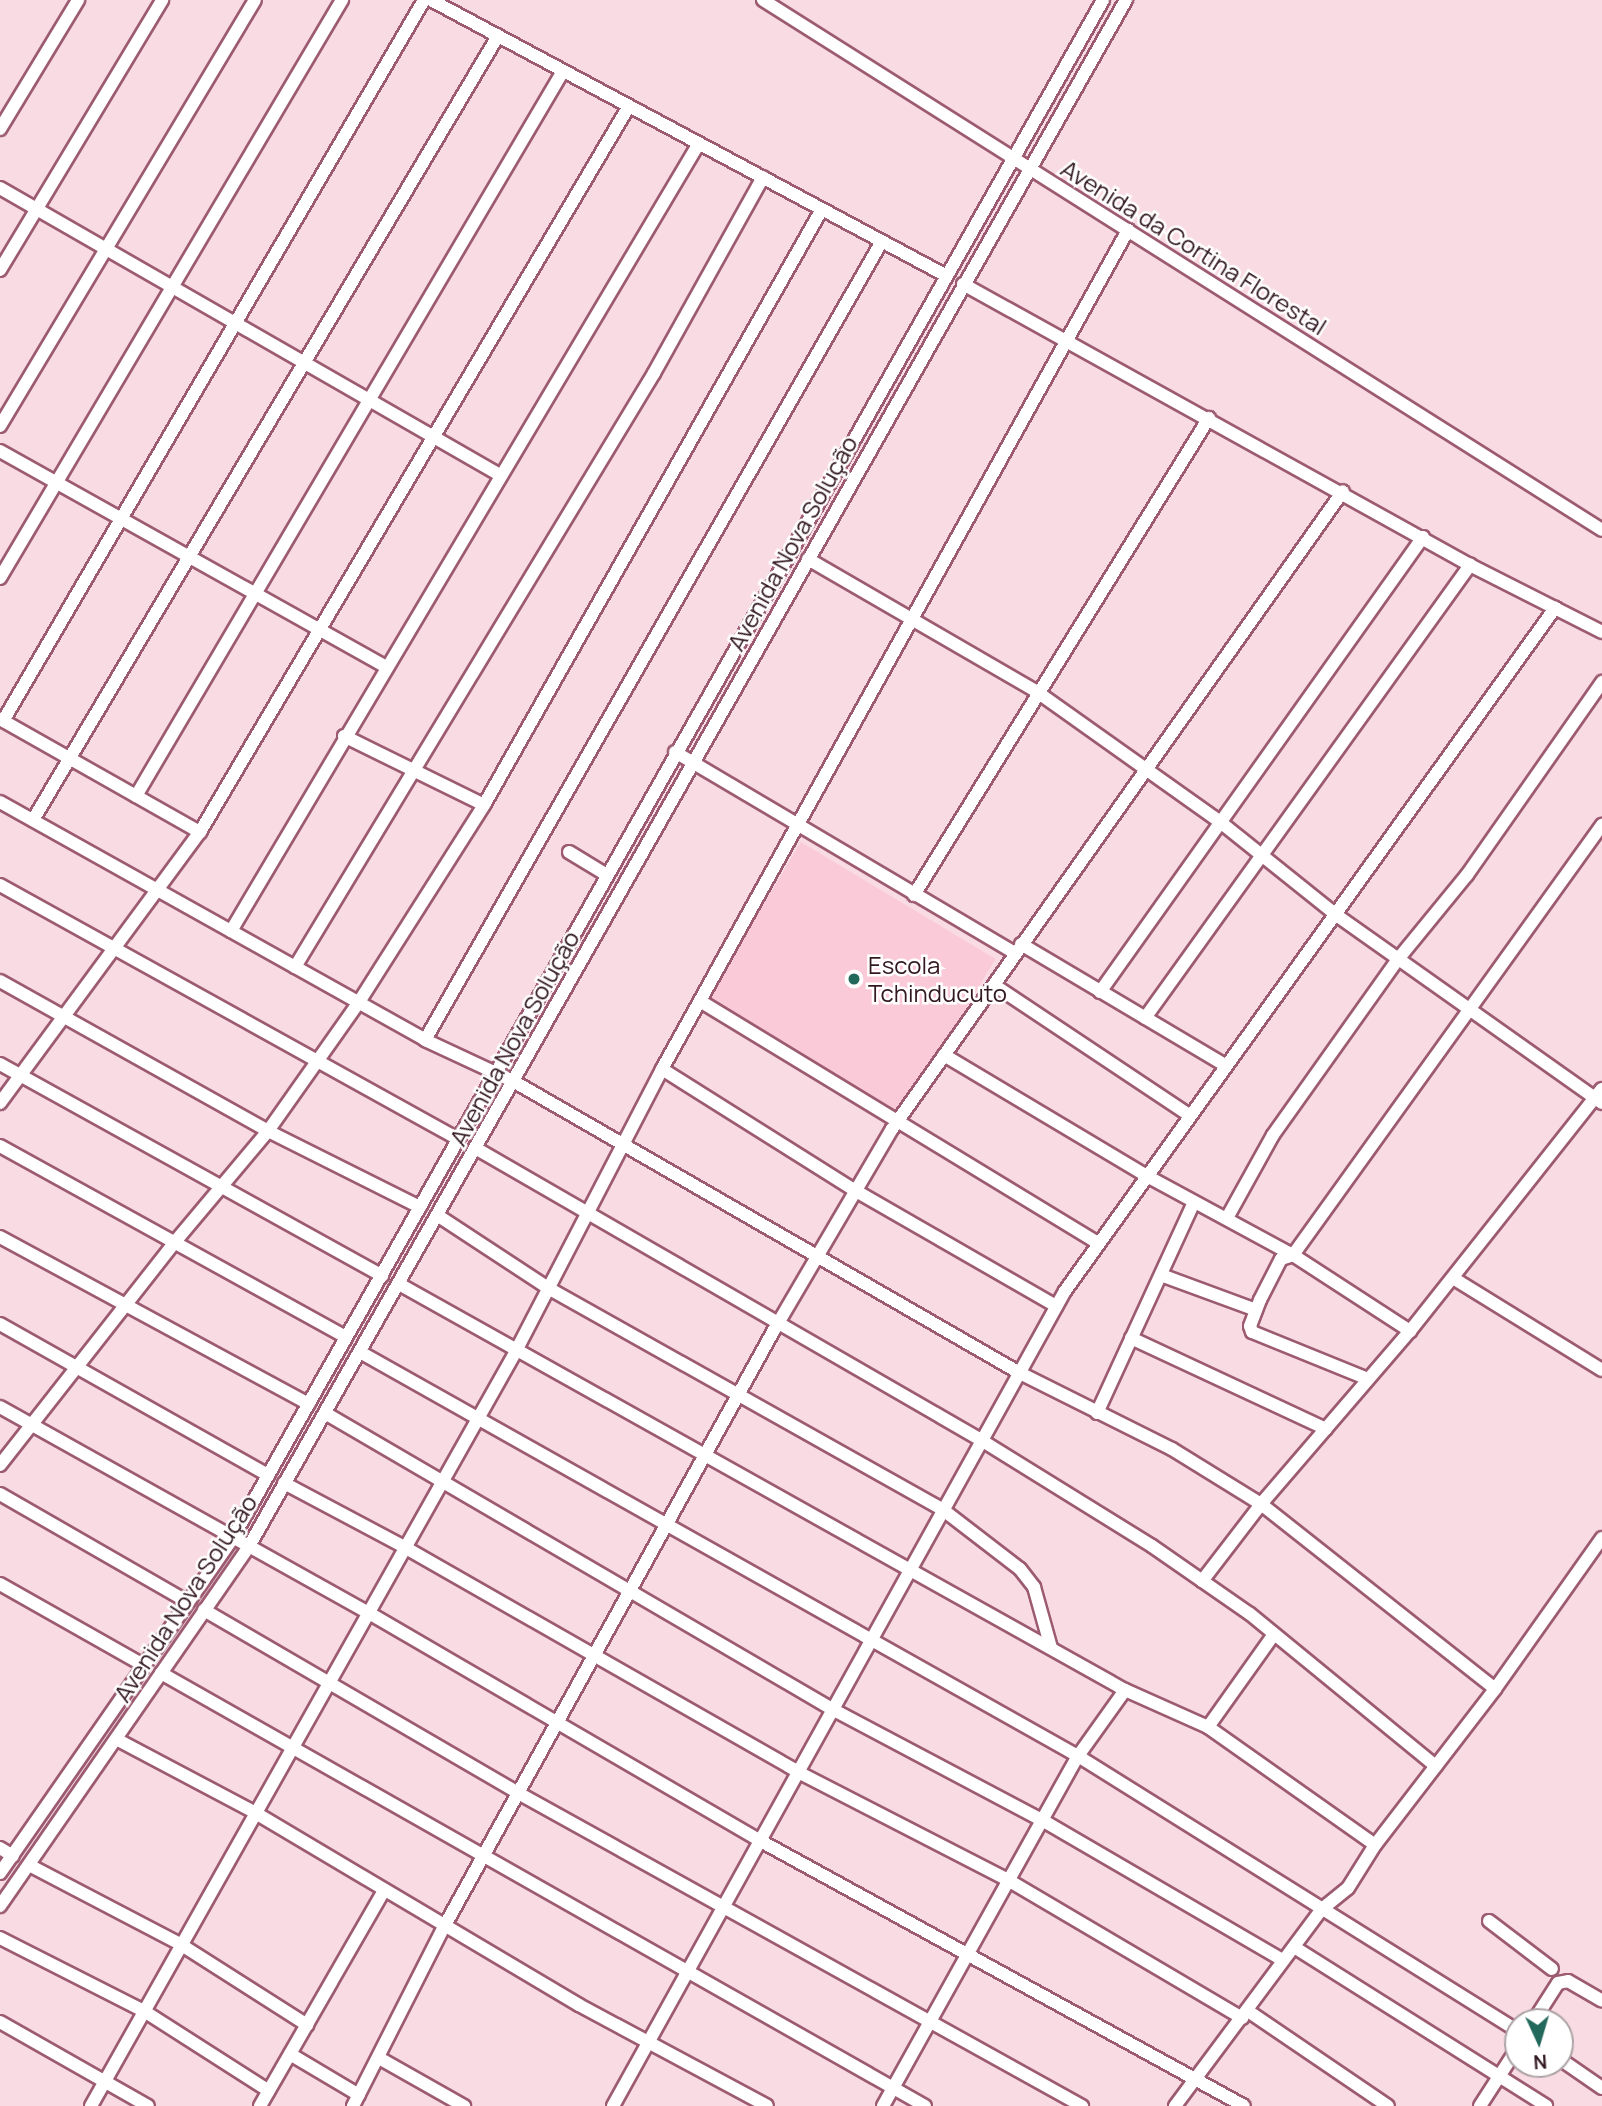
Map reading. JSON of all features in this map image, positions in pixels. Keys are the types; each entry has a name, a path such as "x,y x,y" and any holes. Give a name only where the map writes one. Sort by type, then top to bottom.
{"street":[{"path":"0,129 78,0"},
{"path":"0,270 162,0"},
{"path":"0,426 255,0"},
{"path":"0,578 342,0"},
{"path":"200,832 1,720 424,0"},
{"path":"430,0 945,275"},
{"name":"Avenida da Cortina Florestal","path":"764,0 1602,530"},
{"name":"Avenida Nova Solução","path":"0,1873 232,1539 1103,0"},
{"name":"Avenida Nova Solução","path":"0,1906 118,1740 248,1548 477,1149 692,762 1126,0"},
{"path":"33,820 498,36"},
{"path":"136,796 563,71"},
{"path":"0,1103 200,832 629,106"},
{"path":"231,931 385,666 699,143"},
{"path":"295,967 654,373 763,177"},
{"path":"0,188 104,252 173,286 372,398 500,475"},
{"path":"0,1465 30,1423 78,1367 174,1243 268,1131 319,1063 359,1002 484,805 822,209"},
{"path":"91,2106 254,1812 516,1351 590,1213 662,1069 1128,230"},
{"path":"425,1040 882,241"},
{"path":"963,284 1343,491 1470,565 1602,632"},
{"path":"914,895 1036,691 1209,418"},
{"path":"0,451 385,666"},
{"path":"290,2054 356,2101 444,1927 597,1657 779,1322 896,1123 1343,491"},
{"path":"1100,992 1423,537"},
{"path":"808,559 1036,691 1219,821 1335,914 1600,1097 1410,1331 1261,1504 1202,1581"},
{"path":"1144,1018 1470,565"},
{"path":"613,2106 757,1839 798,1772 1056,1307 1097,1242 1555,608"},
{"path":"1227,1218 1273,1135 1399,958 1467,875 1602,682"},
{"path":"344,736 414,768 484,805"},
{"path":"675,752 914,895 1100,992 1225,1065"},
{"path":"0,802 425,1040 513,1081 820,1255 1018,1372 1172,1449 1261,1504 1495,1689"},
{"path":"1368,1379 1252,1332 1256,1310 1281,1259 1293,1255 1469,1005 1602,825"},
{"path":"569,852 607,876"},
{"path":"0,885 458,1139"},
{"path":"0,981 268,1131 420,1208"},
{"path":"993,985 1189,1115"},
{"path":"700,1001 896,1123 1097,1242"},
{"path":"944,1055 1145,1175 1293,1255 1410,1331"},
{"path":"0,1064 382,1276"},
{"path":"662,1069 856,1191 1056,1307"},
{"path":"0,1146 346,1337"},
{"path":"477,1149 981,1440 1202,1581 1274,1634 1436,1766"},
{"path":"1097,1413 1194,1202"},
{"path":"437,1215 548,1288 942,1509 1020,1569 1034,1587 1051,1648"},
{"path":"0,1237 309,1404"},
{"path":"1161,1275 1256,1310"},
{"path":"1453,1278 1602,1370"},
{"path":"399,1284 1125,1690 1208,1727 1375,1845"},
{"path":"0,1324 268,1475"},
{"path":"1131,1338 1326,1429"},
{"path":"360,1352 670,1524 1078,1756 1504,2022"},
{"path":"0,1407 248,1548 369,1613 757,1839 969,1951 1244,2106"},
{"path":"325,1413 832,1709 1042,1820 1283,1960"},
{"path":"284,1483 406,1548 798,1772 1008,1880 1245,2014 1388,2106"},
{"path":"0,1494 188,1602"},
{"path":"1175,2106 1322,1909 1348,1888 1375,1845 1495,1689 1602,1538"},
{"path":"0,1584 143,1665"},
{"path":"204,1610 520,1794 1082,2106"},
{"path":"1208,1727 1274,1634"},
{"path":"161,1673 293,1745 483,1857 925,2106"},
{"path":"883,2106 1078,1756 1125,1690"},
{"path":"118,1740 254,1812 444,1927 767,2106"},
{"path":"0,1848 13,1856"},
{"path":"29,1865 180,1944 307,2025"},
{"path":"260,2106 384,1890"},
{"path":"1489,1921 1552,1969"},
{"path":"0,1938 144,2011 269,2091"},
{"path":"1294,1947 1546,2106"},
{"path":"1542,2008 1558,1983 1568,1981 1602,2001"},
{"path":"0,2022 148,2106"},
{"path":"379,2058 464,2106"},
{"path":"1480,2106 1504,2069"},
{"path":"1574,2069 1602,2088"}],"shaded area":[{"name":"Escola Tchinducuto","path":"801,842 996,959 902,1114 708,997"}],"place":[{"name":"Escola Tchinducuto","path":"854,979"}]}
